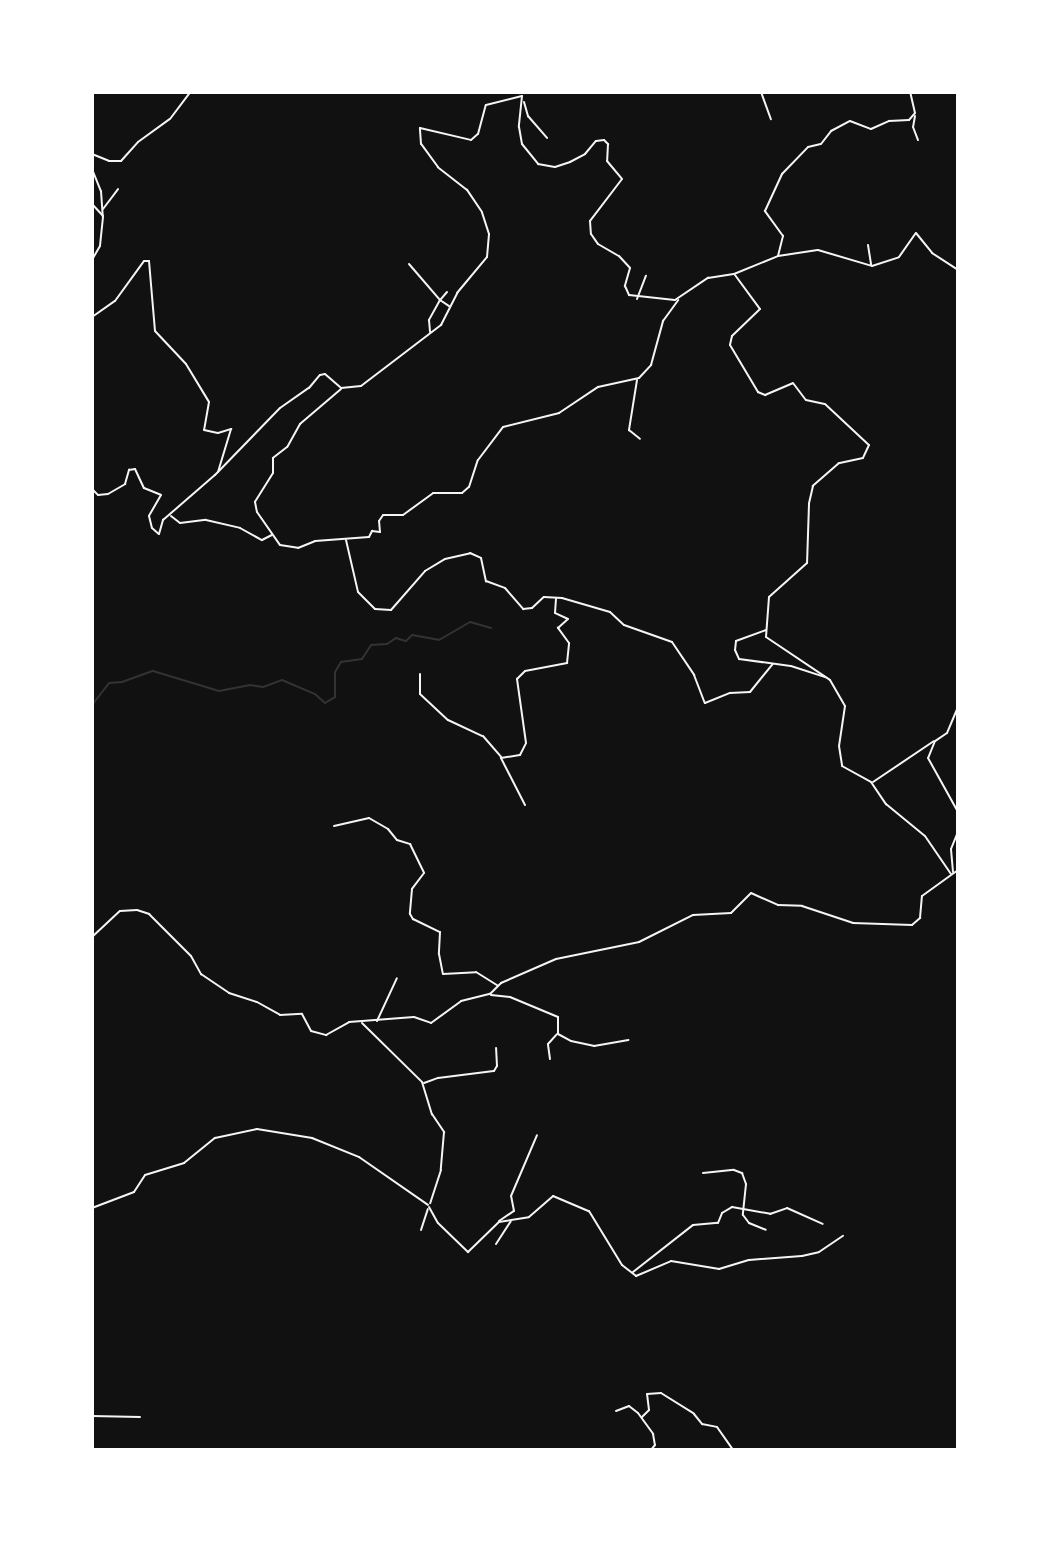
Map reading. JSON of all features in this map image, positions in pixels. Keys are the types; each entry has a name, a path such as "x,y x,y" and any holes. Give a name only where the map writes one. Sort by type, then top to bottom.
{"street":[{"path":"92,154 109,161 121,161 138,142 170,119 190,92"},
{"path":"761,92 771,119"},
{"path":"910,92 913,127 918,140"},
{"path":"547,138 528,116 523,97 518,96 486,105 478,134 471,140 438,134 423,127 418,129 430,157 467,190 488,229 487,257 450,306 444,321 430,334 361,386 341,388 300,424 287,447 272,460 273,473 254,504 280,545 298,548 315,541 369,537 372,531 379,533 383,515 403,515 433,493 462,493 469,487 478,460 507,425 559,413 601,386 638,379"},
{"path":"524,102 519,127 522,144 538,164 555,167 570,162 596,141 607,142 607,161 622,179 590,221 591,234 630,268 625,290 637,299 678,300"},
{"path":"778,256 783,236 765,211 774,186 790,164 808,147 821,144 833,129 850,121 871,129 889,121 906,121 914,115"},
{"path":"92,169 103,209 100,246 92,260"},
{"path":"103,209 118,189"},
{"path":"92,204 103,217"},
{"path":"640,439 629,430 638,379 651,365 663,321 678,300 703,280 734,274 778,256 822,250 872,266 899,257 916,233 932,253 958,270"},
{"path":"868,245 872,266"},
{"path":"92,317 115,301 144,261 149,261 154,328 186,364 209,402 204,430 218,433 231,429 218,472"},
{"path":"409,264 440,300 450,306"},
{"path":"734,274 760,309 732,336 730,345 758,392 765,395 793,383 806,400 825,404 869,445 863,458 839,463 813,486 809,504 807,563 769,597 768,641 827,677 842,696 845,706 840,761 848,770 871,782 886,804 925,836 938,860 955,873"},
{"path":"637,299 646,276"},
{"path":"430,334 429,320 447,292"},
{"path":"92,489 98,495 108,494 125,484 134,468 146,490 161,496 149,516 155,532 161,532 162,522 218,472 247,439 264,427 284,405 309,388 320,375 325,374 341,388"},
{"path":"170,515 178,522 206,520 240,528 262,540 272,535"},
{"path":"346,540 358,592 375,609 391,610 425,571 445,559 470,553 481,558 486,581 505,588 523,609 532,608 544,597 556,598 610,612 624,625 672,642 694,675 705,703 712,703 728,694 750,692 773,664"},
{"path":"501,758 520,755 526,743 515,687 519,676 547,664 567,662 569,643 558,628 568,618 555,613 556,598"},
{"path":"766,630 737,641 735,650 742,661 773,664 827,677"},
{"path":"420,674 420,694 448,720 483,736 501,758 525,805"},
{"path":"871,782 882,779 894,766 946,735 958,707"},
{"path":"935,741 928,760 958,812"},
{"path":"334,826 369,818 388,829 397,840 410,844 424,873 412,889 410,914 416,921 440,932 443,974 476,972 498,986"},
{"path":"955,873 951,849 958,832"},
{"path":"490,994 498,986 560,957 639,942 693,915 731,913 751,893 778,905 802,906 853,923 912,925 920,918 922,896 955,873"},
{"path":"92,937 116,913 137,910 158,920 191,956 201,974 229,993 257,1002 280,1015 302,1014 311,1031 318,1034 332,1033 346,1023 414,1017 431,1023 461,1001 490,994 510,997 558,1017 558,1034 548,1044 550,1059"},
{"path":"376,1022 397,978"},
{"path":"362,1022 423,1084 432,1114 446,1137 438,1183 421,1230"},
{"path":"558,1034 594,1046 628,1040"},
{"path":"423,1084 436,1078 494,1071 496,1048"},
{"path":"92,1208 134,1192 145,1175 184,1163 215,1138 257,1129 312,1138 359,1157 429,1206 438,1223 468,1252 514,1210 511,1196 537,1135"},
{"path":"703,1173 734,1170 742,1173 746,1184 741,1207 747,1221 766,1230"},
{"path":"499,1222 529,1217 551,1196 582,1206 589,1211 631,1273 644,1275 671,1261 719,1269 749,1260 802,1256 819,1252 843,1236"},
{"path":"631,1273 693,1225 716,1225 729,1208 741,1207 770,1214 787,1208 823,1224"},
{"path":"496,1244 512,1220"},
{"path":"642,1417 649,1410 647,1394 661,1393 694,1414 702,1424 717,1427 733,1450"},
{"path":"616,1411 631,1406 642,1417 653,1434 655,1445 651,1450"},
{"path":"92,1416 140,1417"}],"waterway":[{"path":"92,705 109,683 122,682 153,671 219,691 250,685 263,687 282,680 315,694 325,703 335,697 335,672 341,662 362,659 371,645 387,644 396,638 406,641 412,635 439,640 470,622 491,628"}]}
